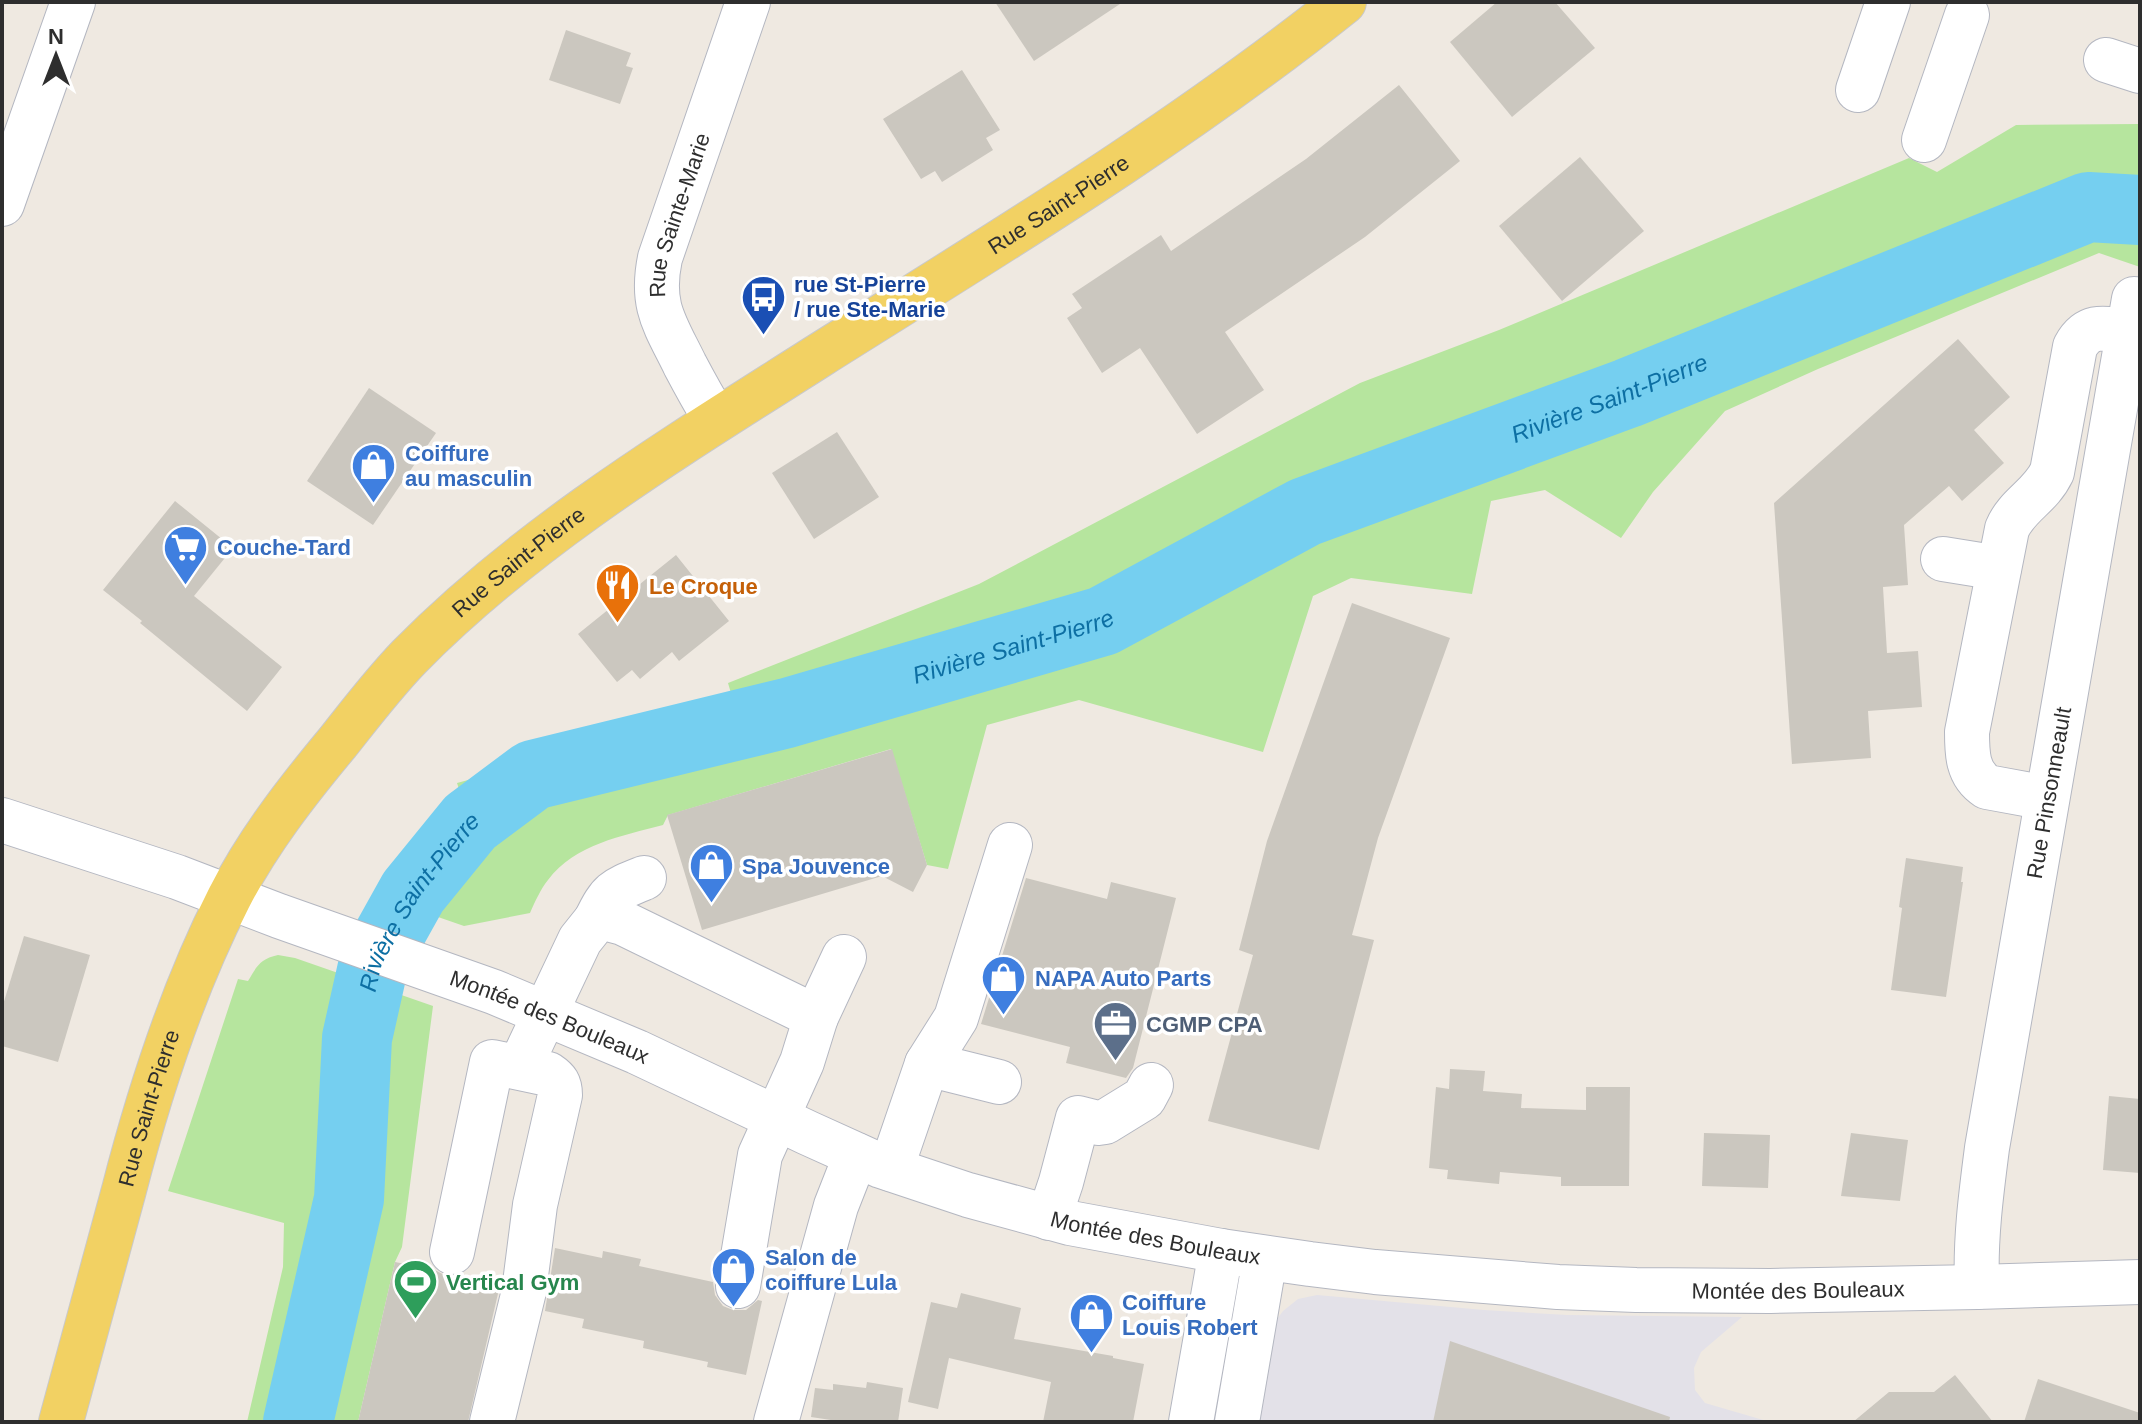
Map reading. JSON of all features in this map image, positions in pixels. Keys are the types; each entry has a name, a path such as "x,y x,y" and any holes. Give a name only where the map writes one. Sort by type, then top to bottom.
{"main road":[{"name":"Rue Saint-Pierre","path":"61,1422 127,1175 163,1056 192,979 229,897 251,858 300,788 411,655 483,589 545,539 716,420 1105,175 1241,82 1344,2"}],"street":[{"path":"2,204 73,2"},
{"name":"Rue Sainte-Marie","path":"716,420 690,378 664,325 657,300 656,274 748,2"},
{"path":"1858,90 1888,2"},
{"path":"1924,140 1967,15"},
{"name":"Rue Pinsonneault","path":"1977,1287 1978,1227 1987,1148 2131,316 2100,329 2089,330 2075,347 2052,472 2046,484 2011,519 1999,568"},
{"path":"1943,559 1999,568 1967,732 1971,769 1979,782 1987,787 2047,798"},
{"name":"Montée des Bouleaux","path":"2,820 165,873 546,1012 874,1162 968,1195 1049,1218 1265,1258 1375,1272 1581,1288 1770,1291 2140,1282"},
{"path":"776,1422 836,1206 874,1162 927,1064 956,1018 1010,845"},
{"path":"523,1068 526,1054 580,940 596,920 606,899 616,889 644,878"},
{"path":"596,920 623,923 816,1017"},
{"path":"738,1286 760,1155 844,957"},
{"path":"452,1252 492,1062 548,1074 556,1079 560,1095 535,1205 524,1291 492,1422"},
{"path":"927,1064 999,1082"},
{"path":"1049,1218 1078,1118 1105,1122 1144,1098 1151,1085"},
{"path":"1191,1422 1221,1251"},
{"path":"1237,1422 1265,1258"}],"shaded area":[{"path":"1317,1295 1567,1315 1742,1317 1701,1352 1694,1368 1695,1390 1705,1403 1770,1422 1253,1422 1272,1326 1283,1311 1298,1299"}],"green space":[{"path":"2140,124 2140,267 2099,253 1818,369 1725,411 1653,492 1621,538 1545,490 1491,501 1472,594 1351,578 1313,596 1263,752 1079,700 987,725 948,869 927,865 891,749 668,815 663,825 600,843 559,868 540,892 530,913 464,926 415,909 422,895 473,832 457,783 735,707 728,683 979,584 1360,383 1499,330 1909,158 1937,172 2016,125"},
{"path":"278,955 295,958 433,1006 402,1247 395,1262 358,1422 247,1422 283,1267 284,1223 168,1191 238,979 248,981 260,964"}],"building":[{"path":"995,2 1123,2 1034,61"},
{"path":"1497,2 1555,2 1595,48 1512,117 1450,42"},
{"path":"566,30 631,53 626,66 633,68 620,104 549,80"},
{"path":"962,70 1000,130 986,138 993,150 942,182 935,171 921,179 883,119"},
{"path":"1399,85 1460,161 1365,237 1225,332 1264,390 1197,434 1140,348 1102,373 1067,318 1082,308 1072,294 1161,235 1171,251 1306,159"},
{"path":"1580,157 1644,231 1562,301 1499,226"},
{"path":"1958,339 2010,397 1974,430 2004,463 1962,501 1949,486 1904,525 1908,585 1883,587 1887,653 1918,651 1922,707 1868,711 1871,758 1792,764 1774,503"},
{"path":"369,388 436,433 373,525 307,481"},
{"path":"837,432 879,497 814,539 772,473"},
{"path":"175,501 233,548 194,596 282,667 247,711 103,590"},
{"path":"676,555 729,621 679,661 672,652 640,679 632,670 617,682 578,634"},
{"path":"1352,603 1450,638 1378,838 1352,935 1374,940 1319,1150 1208,1121 1253,955 1239,950 1267,841"},
{"path":"892,749 927,865 913,892 882,876 702,930 667,815"},
{"path":"1906,858 1963,867 1946,997 1891,990"},
{"path":"1026,878 1107,899 1111,882 1176,898 1133,1068 1126,1078 1066,1063 1070,1047 981,1024"},
{"path":"24,936 90,955 58,1062 2,1046 2,1008"},
{"path":"1450,1069 1485,1071 1483,1091 1522,1094 1521,1108 1586,1110 1586,1087 1630,1087 1629,1186 1561,1186 1561,1177 1500,1172 1499,1184 1447,1179 1448,1170 1429,1168 1436,1087 1449,1089"},
{"path":"2109,1096 2140,1099 2140,1173 2103,1170"},
{"path":"1704,1133 1770,1135 1768,1188 1702,1186"},
{"path":"1851,1133 1908,1140 1900,1201 1841,1196"},
{"path":"555,1248 602,1258 603,1251 641,1259 639,1266 713,1282 715,1295 723,1306 733,1310 746,1310 758,1300 762,1301 746,1375 707,1367 708,1362 643,1348 644,1341 582,1328 584,1319 545,1311"},
{"path":"395,1262 435,1270 446,1276 500,1285 468,1422 358,1422"},
{"path":"961,1293 1021,1308 1014,1339 1144,1364 1133,1422 1043,1422 1051,1382 949,1358 938,1409 908,1402 931,1302 957,1308"},
{"path":"1450,1341 1670,1417 1669,1422 1433,1422"},
{"path":"1955,1375 1993,1422 1853,1422 1889,1392 1934,1392"},
{"path":"2038,1379 2140,1413 2140,1422 2024,1422"},
{"path":"867,1382 903,1388 898,1422 844,1422 811,1417 815,1388 833,1390 833,1384 866,1388"}],"waterway":[{"name":"Rivière Saint-Pierre","path":"298,1422 349,1199 357,1038 374,962 413,892 470,822 533,775 787,713 1103,621 1305,512 1628,393 2088,207 2140,210"}],"place":[{"name":"rue St-Pierre / rue Ste-Marie","path":"763,336"},
{"name":"Coiffure au masculin","path":"374,505"},
{"name":"Couche-Tard","path":"186,586"},
{"name":"Le Croque","path":"618,625"},
{"name":"Spa Jouvence","path":"711,905"},
{"name":"NAPA Auto Parts","path":"1004,1017"},
{"name":"CGMP CPA","path":"1115,1063"},
{"name":"Salon de coiffure Lula","path":"734,1309"},
{"name":"Vertical Gym","path":"415,1321"},
{"name":"Coiffure Louis Robert","path":"1091,1354"}]}
